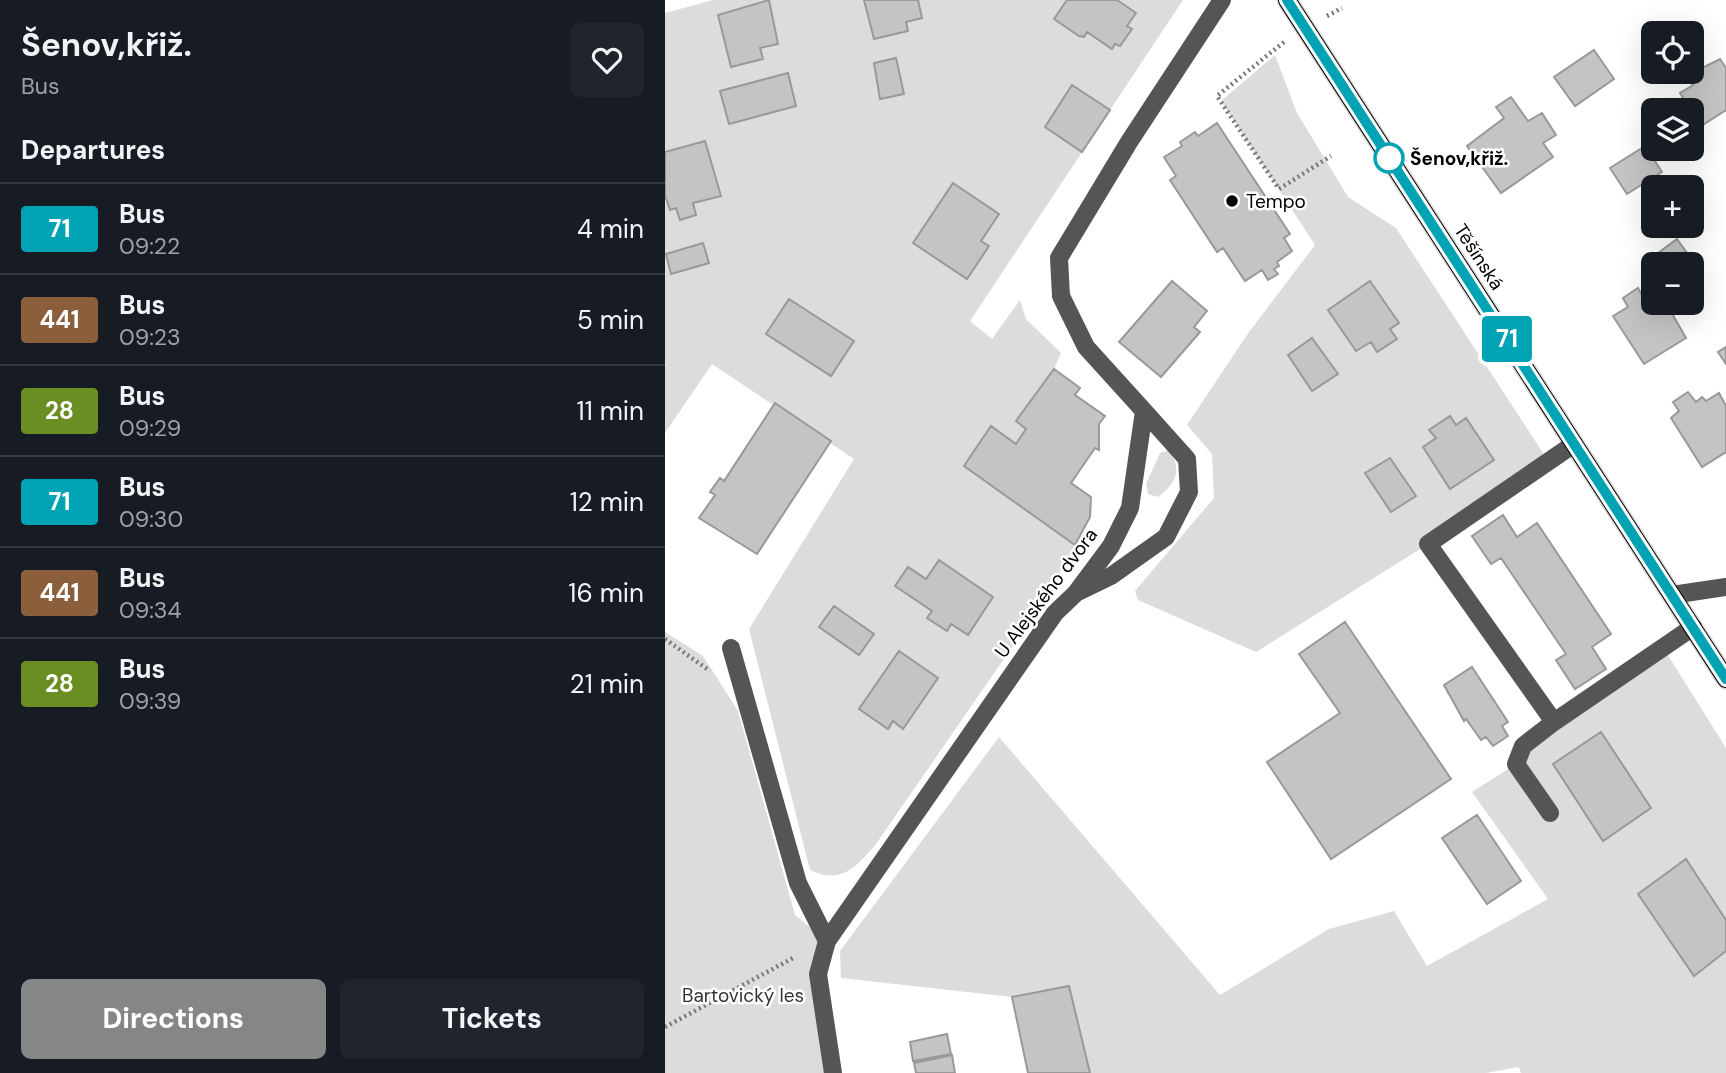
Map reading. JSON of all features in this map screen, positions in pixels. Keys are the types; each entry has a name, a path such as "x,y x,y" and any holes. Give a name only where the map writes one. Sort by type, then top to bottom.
{"main road":[{"name":"Těšínská","path":"1287,0 1726,679"}],"street":[{"path":"1076,593 1111,576 1166,537 1189,492 1187,459 1086,347 1061,296 1059,258 1129,142 1222,0"},
{"name":"U Alejského dvora","path":"833,1073 818,974 827,941 1047,624 1076,593 1111,546 1130,508 1145,411"},
{"path":"1554,722 1427,544 1574,444"},
{"path":"1672,595 1726,587"},
{"path":"1550,813 1516,764 1523,747 1554,722 1693,627"},
{"path":"731,648 797,883 827,941"}],"path":[{"path":"1331,156 1279,189 1217,96 1277,46 1342,8"},
{"path":"665,1027 827,941"}],"green space":[{"path":"713,0 1183,0 970,321 992,339 1020,300 1026,319 1061,353 1054,369 1017,421 1026,429 1016,444 991,427 964,466 1075,545 1046,598 876,844 855,866 831,876 810,870 749,629 854,459 712,364 665,433 665,13"},
{"path":"1275,55 1297,113 1348,197 1396,228 1549,462 1428,544 1256,652 1138,600 1135,591 1214,498 1212,454 1187,425 1249,332 1315,245 1221,101"},
{"path":"1170,450 1176,464 1173,482 1158,497 1148,494 1146,484 1160,453"},
{"name":"Bartovický les","path":"665,632 703,656 738,711 795,915 827,941 818,974 833,1073 665,1073"},
{"path":"1662,646 1726,748 1726,1073 1521,1073 1519,1067 1486,1073 1090,1073 1069,986 1012,997 841,978 840,951 999,737 1220,995 1329,929 1394,911 1427,966 1548,899 1472,792 1516,764 1523,746"}],"building":[{"path":"769,0 778,44 760,48 763,59 731,67 718,15"},
{"path":"864,0 918,0 922,18 906,22 908,31 874,39"},
{"path":"1067,0 1117,0 1136,13 1127,26 1132,29 1120,46 1115,44 1112,49 1087,32 1084,37 1079,36 1054,19"},
{"path":"1594,50 1614,79 1575,106 1554,77"},
{"path":"896,58 904,94 880,99 874,63"},
{"path":"1720,59 1726,68 1726,110 1704,124 1704,98 1683,98 1680,93 1692,84 1704,84 1704,67"},
{"path":"788,73 796,106 729,124 720,91"},
{"path":"1072,85 1110,110 1082,152 1045,127"},
{"path":"1511,97 1528,121 1542,113 1556,135 1543,143 1553,157 1501,193 1467,146 1504,118 1496,107"},
{"path":"1217,123 1290,234 1284,238 1292,251 1277,262 1279,266 1274,269 1278,274 1268,280 1262,270 1245,281 1223,248 1217,252 1170,180 1176,176 1164,157 1182,146 1180,142 1195,132 1198,136"},
{"path":"705,141 721,196 693,203 696,215 680,220 676,208 670,210 665,195 665,152"},
{"path":"1641,149 1641,161 1655,161 1662,172 1657,175 1641,175 1641,185 1627,194 1610,168"},
{"path":"953,183 999,214 981,241 989,246 967,279 913,243"},
{"path":"1677,239 1686,252 1659,252"},
{"path":"703,243 709,263 671,274 666,254"},
{"path":"1172,281 1207,311 1194,327 1200,332 1161,377 1119,342"},
{"path":"1370,281 1399,323 1390,329 1397,339 1377,352 1371,342 1356,351 1328,310"},
{"path":"1638,288 1641,293 1641,315 1673,315 1686,338 1644,364 1613,316 1628,307 1623,298"},
{"path":"789,299 854,341 831,376 766,334"},
{"path":"1312,338 1338,374 1312,391 1288,355"},
{"path":"1726,347 1726,364 1718,352"},
{"path":"1054,369 1080,388 1075,395 1105,416 1099,424 1099,450 1095,448 1071,483 1091,497 1090,517 1075,545 964,466 991,426 1016,444 1026,429 1016,421"},
{"path":"1688,392 1696,402 1702,397 1706,401 1719,393 1726,406 1726,452 1702,467 1671,418 1679,411 1673,402"},
{"path":"775,403 831,441 757,554 699,518 715,495 710,492 720,478 724,481"},
{"path":"1450,416 1456,425 1466,418 1494,460 1450,489 1423,447 1436,438 1429,430"},
{"path":"1390,458 1416,496 1391,512 1365,473"},
{"path":"1503,515 1517,537 1537,523 1611,634 1592,647 1606,669 1575,689 1556,660 1566,654 1501,558 1491,564 1472,536"},
{"path":"939,560 993,597 968,635 951,624 947,631 927,618 932,611 895,586 908,567 926,579"},
{"path":"834,606 874,634 859,655 819,627"},
{"path":"1345,622 1451,779 1331,859 1267,762 1340,713 1299,654"},
{"path":"899,651 938,678 903,729 893,721 888,729 859,709"},
{"path":"1472,667 1508,722 1502,726 1508,736 1493,746 1486,737 1481,740 1466,719 1464,721 1444,685"},
{"path":"1601,732 1651,808 1603,841 1553,764"},
{"path":"1477,815 1521,881 1487,904 1442,838"},
{"path":"1686,859 1726,920 1726,951 1694,976 1638,894"},
{"path":"1069,986 1090,1073 1028,1073 1012,997"},
{"path":"947,1034 951,1054 913,1061 910,1042"},
{"path":"952,1055 955,1073 916,1073 914,1063"}],"bus line":[{"name":"71","path":"1287,0 1726,679"}],"place":[{"name":"Šenov,křiž.","path":"1389,158"},
{"name":"Tempo","path":"1232,201"}]}
